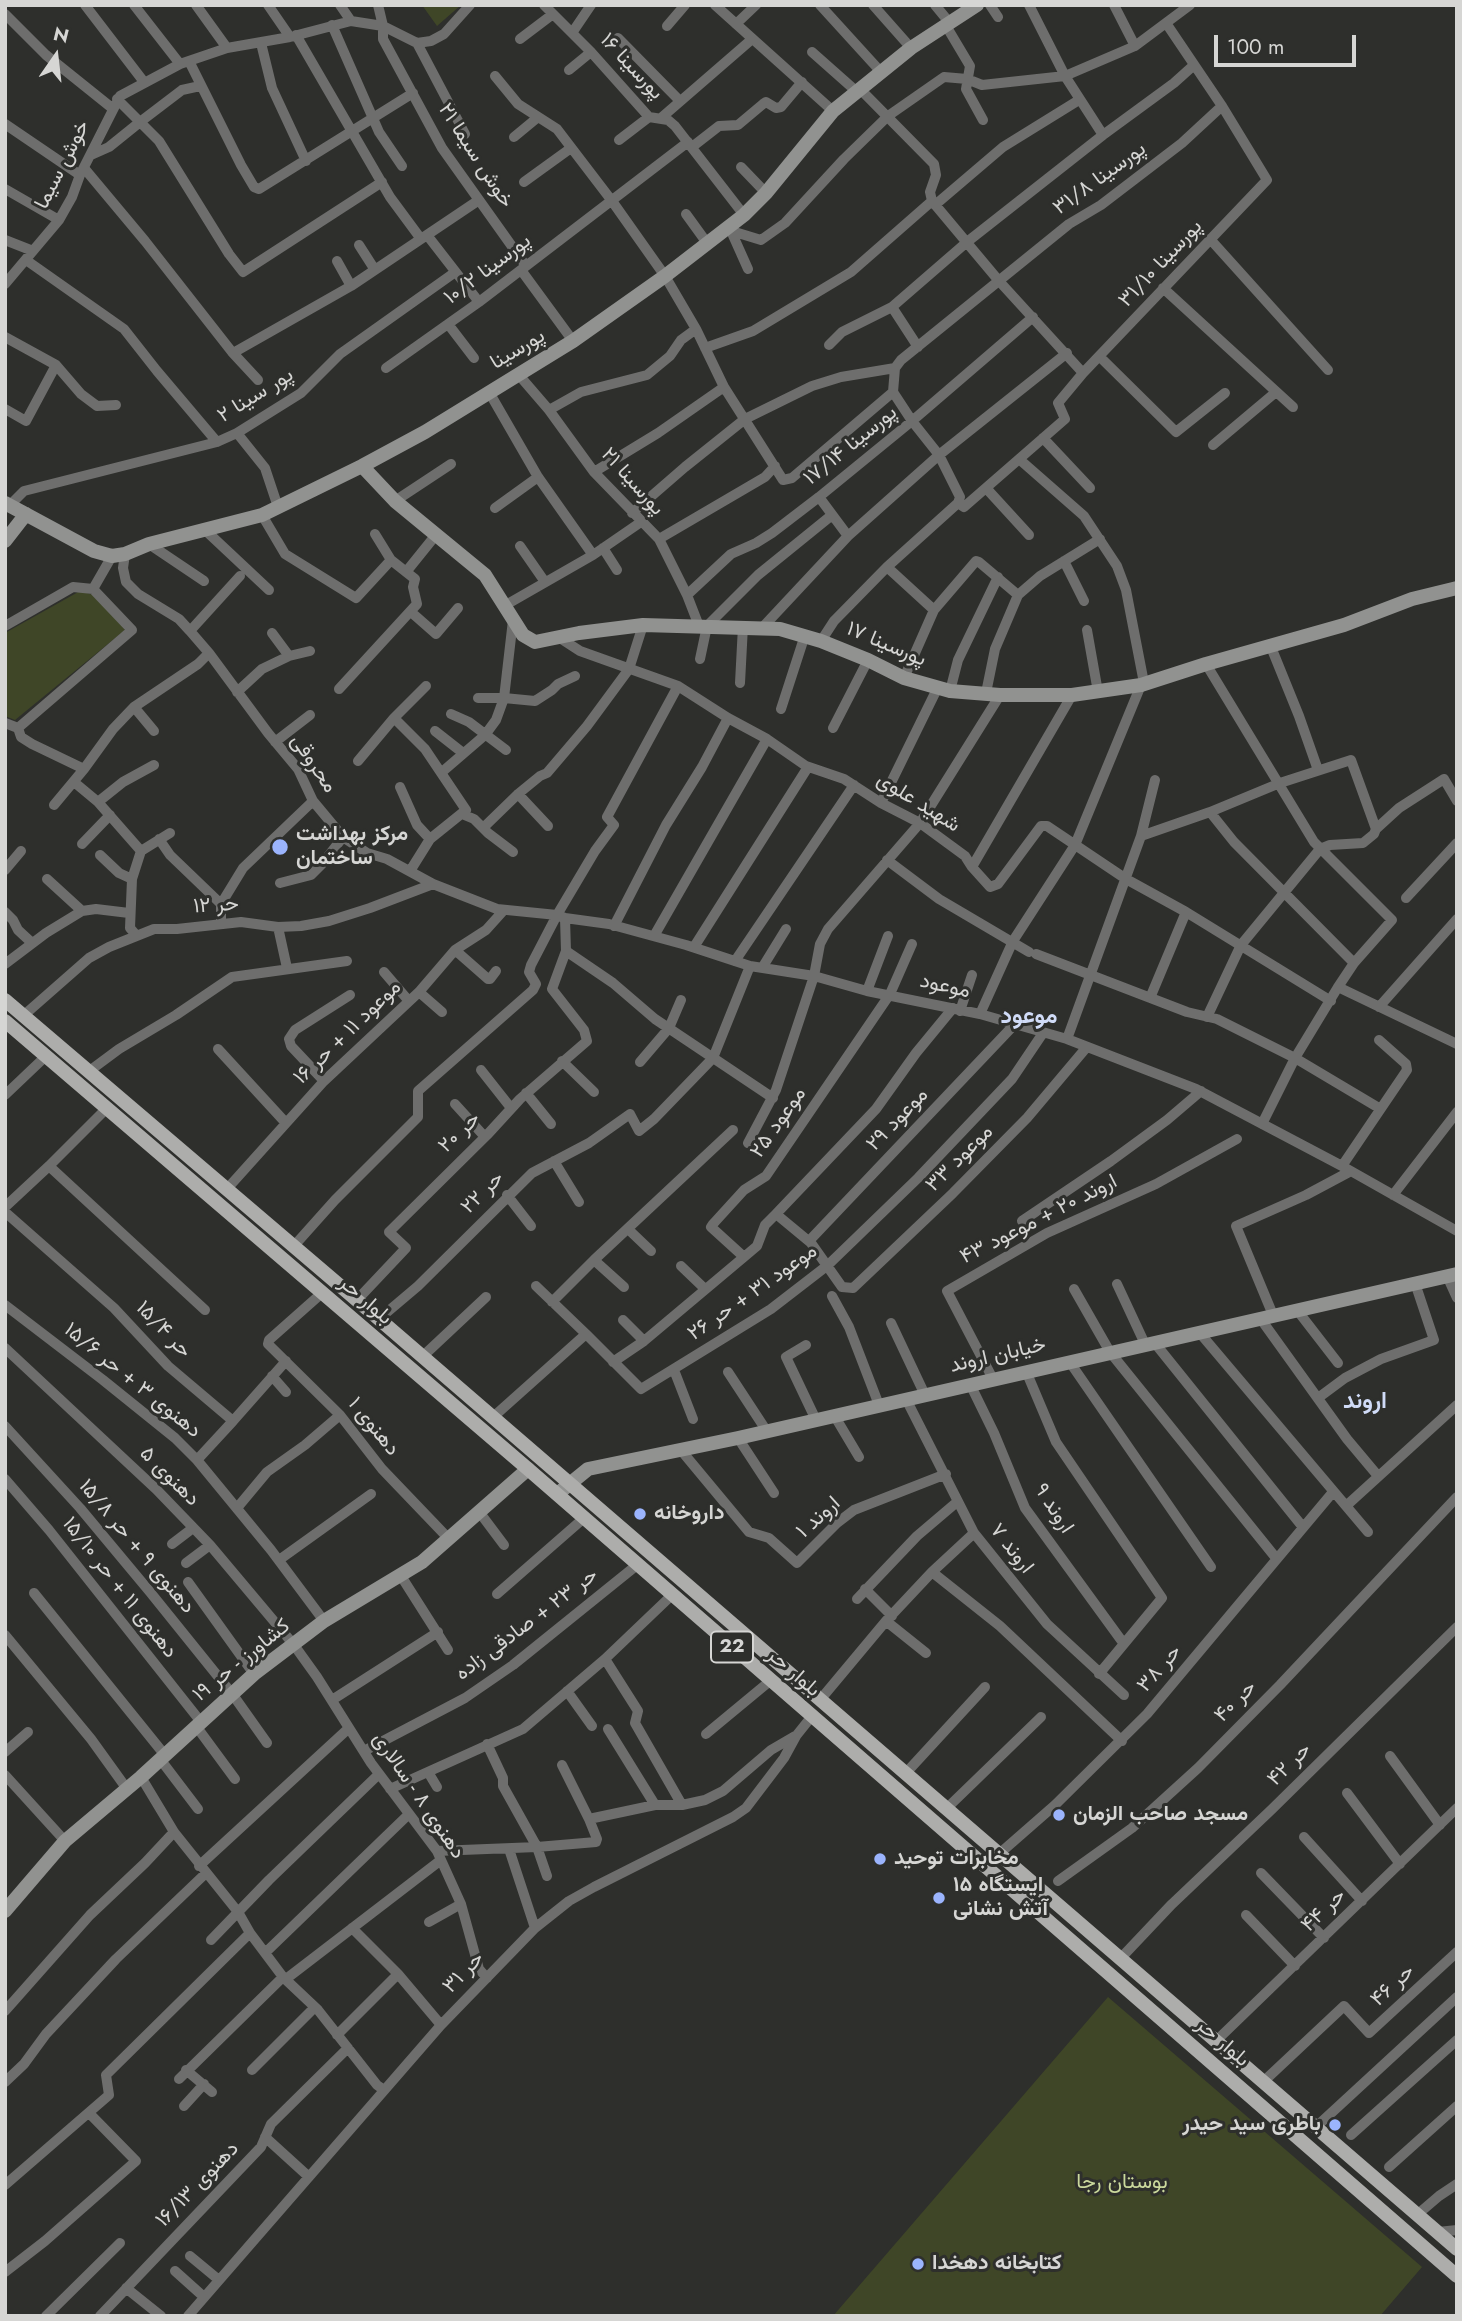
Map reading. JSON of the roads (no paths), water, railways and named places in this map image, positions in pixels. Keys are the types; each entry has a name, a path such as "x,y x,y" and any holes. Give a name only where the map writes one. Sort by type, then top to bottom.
{"main road":[{"name":"بلوار حر","path":"5,1000 1457,2249"},
{"name":"بلوار حر","path":"5,1021 528,1469 1457,2276"}],"street":[{"path":"85,5 144,82"},
{"path":"134,5 184,62 200,86 241,165 254,187 259,189 413,93"},
{"path":"196,5 227,48"},
{"path":"268,5 293,36 382,182 479,302"},
{"path":"340,5 351,21"},
{"name":"خوش سیما ۲۱","path":"378,5 383,38 442,148 573,341"},
{"path":"115,104 120,96 184,62 227,48 261,43 351,21 383,26 417,43 431,41 444,33 470,5"},
{"name":"پورسینا ۱۶","path":"544,5 592,52 649,117 661,118 675,126 744,215"},
{"path":"572,33 591,5"},
{"path":"667,26 685,5"},
{"path":"715,5 833,111"},
{"path":"736,24 756,5"},
{"path":"820,5 881,72"},
{"path":"873,5 911,48"},
{"path":"936,5 970,66 966,89 983,120"},
{"name":"پورسینا","path":"118,555 262,514 278,507 425,432 573,341 728,230 766,193 833,111 911,48 977,5"},
{"path":"990,5 998,18"},
{"path":"1029,5 1065,76 1103,135"},
{"path":"1114,5 1135,46"},
{"path":"728,230 761,240 785,223 844,159 888,117 944,78 967,79 982,85 1065,76 1135,46 1190,5"},
{"path":"5,14 46,55 140,122 159,141 243,272 382,182"},
{"path":"520,39 553,14"},
{"path":"1166,23 1222,106"},
{"path":"332,25 379,132 402,166"},
{"path":"618,38 680,101"},
{"path":"661,118 751,40"},
{"path":"261,43 272,88 306,161"},
{"path":"417,43 465,134"},
{"path":"569,70 592,52"},
{"path":"812,52 888,117 934,164 936,175 930,192 934,203 999,281 1083,373"},
{"path":"829,345 842,332 892,307 967,242 1194,65"},
{"path":"495,76 518,104 557,128 612,201 665,276 696,329 724,387 783,480 792,478 892,392"},
{"name":"پورسینا ۱۰/۲","path":"386,368 690,144 719,125 738,125 766,102 776,108 781,107 802,82"},
{"path":"91,156 109,147 182,90 200,86"},
{"path":"705,348 753,331 851,272 1003,147 1079,100"},
{"name":"خوش سیما","path":"5,284 59,220 115,104"},
{"name":"پورسینا ۳۱/۱۰","path":"1043,438 1065,419 1058,402 1083,373 1267,180 1222,106"},
{"name":"پورسینا ۳۱/۸","path":"895,368 901,360 1069,224 1101,205 1182,143 1222,106"},
{"path":"619,140 649,117"},
{"path":"514,137 537,118"},
{"path":"5,124 82,172 258,380"},
{"path":"524,182 571,148"},
{"path":"741,167 766,193"},
{"path":"5,189 59,220"},
{"path":"233,353 351,286 479,200"},
{"path":"686,214 707,243"},
{"path":"728,230 748,269"},
{"path":"1210,239 1328,370"},
{"path":"5,240 29,255 124,329 217,442"},
{"path":"359,245 375,270"},
{"path":"337,261 351,286"},
{"path":"5,266 18,269"},
{"name":"پور سینا ۲","path":"7,504 24,491 217,442 237,433 301,393 340,354 454,272"},
{"path":"1163,288 1293,407"},
{"path":"892,307 918,347"},
{"name":"پورسینا ۱۷/۱۴","path":"687,595 731,554 757,543 819,497 1033,317"},
{"path":"448,324 474,358"},
{"path":"549,410 581,392 647,375 670,356 681,340 696,329"},
{"path":"5,337 56,365 80,394 97,406 116,405"},
{"path":"761,628 848,536 939,454 1067,354"},
{"path":"1100,357 1176,432 1225,393"},
{"path":"5,409 26,421 56,365"},
{"path":"632,513 745,419 812,386 841,377 895,368 892,392 939,454 960,497 958,503 887,567 834,621 821,641"},
{"name":"پورسینا ۲۱","path":"518,374 549,410 594,472 660,539 703,626"},
{"path":"594,472 658,433 724,387"},
{"path":"489,392 538,477 593,555"},
{"path":"1213,445 1276,392"},
{"path":"237,433 265,468 278,507"},
{"path":"958,503 964,507 1043,438 1090,488"},
{"path":"980,1014 1013,941 1075,845 1142,684 1126,590 1117,566 1084,516 1019,459"},
{"path":"395,501 451,464"},
{"name":"پورسینا ۱۷","path":"362,466 395,501 485,575 523,635 535,642 643,625 780,629 821,641 904,678 943,690 1072,695 1142,684 1345,625 1412,599 1457,588"},
{"path":"660,539 765,477 775,466"},
{"path":"495,508 538,477"},
{"path":"986,488 1028,535"},
{"path":"819,497 848,536"},
{"path":"7,504 94,551 118,555 93,589"},
{"path":"5,541 26,514"},
{"path":"262,514 285,555 356,598 391,560"},
{"path":"700,659 703,626 832,515"},
{"path":"504,606 593,555 641,522"},
{"path":"204,529 270,590"},
{"path":"339,689 411,612 417,601 413,587 415,579 391,560 375,534"},
{"path":"406,572 435,536"},
{"path":"748,1143 773,1098 814,976 820,944 828,929 920,823 993,694 995,649 1018,595 1040,576 1100,539"},
{"path":"149,544 204,581"},
{"path":"520,546 545,582"},
{"path":"603,548 617,570"},
{"name":"محروقی","path":"118,555 126,582 138,594 179,619 209,653 298,769 313,801 343,837 367,852 387,859 433,884"},
{"path":"904,678 934,611 976,561 1018,595"},
{"path":"1064,561 1084,601"},
{"path":"887,567 934,611"},
{"path":"190,631 240,576"},
{"path":"881,803 943,690 998,577"},
{"path":"5,626 73,587 93,589 132,630 18,728"},
{"path":"411,612 436,634 458,608"},
{"path":"442,772 485,735 496,719 504,698 513,620"},
{"path":"483,828 518,794 547,773 567,751 629,669 643,625"},
{"path":"740,683 743,626"},
{"path":"1087,630 1098,692"},
{"path":"272,632 289,656"},
{"path":"781,709 804,635"},
{"name":"شهید علوی","path":"560,638 580,652 678,686 808,767 844,779 881,803 920,823 965,856 990,887 998,884 1041,826 1047,826 1126,879 1186,912 1331,1001"},
{"path":"1271,647 1318,769"},
{"path":"237,692 262,669 289,656 310,651"},
{"path":"54,805 113,729 134,707 198,664 209,653"},
{"path":"833,728 868,660"},
{"path":"1206,664 1320,849 1392,920 1354,963 1338,987 1295,1058 1262,1124"},
{"path":"478,698 539,700 558,684 575,676"},
{"path":"358,761 394,718 426,686"},
{"path":"293,1247 420,1114 418,1091 533,990 536,984 529,972 595,851 614,825 607,817 678,686"},
{"path":"972,867 1072,695"},
{"path":"134,707 154,731"},
{"path":"451,714 469,722 506,750"},
{"path":"275,742 310,715"},
{"path":"394,718 425,749 442,772 464,812 513,852"},
{"path":"614,926 666,825 728,718"},
{"path":"5,723 18,728"},
{"path":"18,728 21,737 32,744 84,769"},
{"path":"435,731 463,753"},
{"path":"654,936 766,739"},
{"path":"1141,836 1318,769 1351,760 1376,829"},
{"path":"98,802 123,782 154,765"},
{"path":"694,947 808,767"},
{"path":"1207,1017 1241,945 1320,849 1329,845 1363,843 1399,807 1444,779 1453,788 1457,801"},
{"path":"1067,1039 1141,836 1155,780"},
{"path":"74,782 98,802 142,851"},
{"path":"735,961 853,785"},
{"path":"400,787 417,825 430,839"},
{"path":"518,794 548,827"},
{"path":"220,923 221,904 243,868 313,801"},
{"path":"410,871 430,839 464,812"},
{"path":"1210,812 1234,842 1354,963"},
{"path":"82,844 110,815"},
{"path":"136,935 130,928 132,879 142,851 170,833"},
{"path":"280,883 311,874 343,837"},
{"path":"159,839 170,855 221,904"},
{"path":"1406,898 1457,843"},
{"path":"5,870 21,851"},
{"path":"100,855 119,873 132,879"},
{"path":"887,860 939,899 1032,953 1245,1032 1380,1108"},
{"path":"47,879 82,911"},
{"name":"موعود","path":"433,884 504,910 561,916 614,926 762,968 814,976 867,991 980,1014 1014,1026 1067,1039 1200,1091 1347,1168 1457,1231"},
{"name":"حر ۱۲","path":"23,1016 89,958 154,929 241,922 278,927 301,926 329,921 433,884"},
{"path":"5,964 82,911 96,909 129,913"},
{"name":"موعود ۱۱ + حر ۱۶","path":"226,1190 324,1081 419,992 456,950 486,930 504,910"},
{"path":"5,912 32,943"},
{"path":"1150,998 1186,912"},
{"path":"561,916 566,951 613,983 654,1020 773,1098"},
{"path":"1378,1007 1457,919"},
{"path":"278,927 287,968"},
{"path":"762,968 786,929"},
{"path":"867,991 888,936"},
{"path":"890,994 912,944"},
{"path":"456,950 489,979 496,971"},
{"name":"حر ۲۰","path":"356,1301 407,1248 389,1232 526,1093 584,1045 587,1039 584,1030 552,989 566,951"},
{"path":"88,1072 119,1049 232,977 347,961"},
{"path":"713,1058 750,965"},
{"path":"384,972 408,1000"},
{"path":"613,1362 644,1340 757,1246 765,1225 876,1109 916,1053 957,1010 972,975"},
{"path":"1338,987 1457,1044"},
{"path":"419,992 442,1012"},
{"name":"موعود ۲۵","path":"744,1257 711,1227 744,1190 766,1176 890,994"},
{"path":"324,1081 289,1040 295,1030 350,995"},
{"path":"640,1062 669,1028 681,1000"},
{"name":"موعود ۲۹","path":"809,1241 1014,1026"},
{"name":"موعود ۳۱ + حر ۲۶","path":"536,1286 641,1389 771,1309 828,1265 919,1178 1012,1079 1043,1033"},
{"path":"1378,1476 1318,1398 1267,1317 1236,1226 1306,1195 1347,1168 1380,1108 1407,1067 1379,1040"},
{"name":"موعود ۳۳","path":"828,1265 842,1287 853,1288 1027,1118 1086,1048"},
{"path":"218,1049 285,1122"},
{"path":"5,1095 46,1056"},
{"name":"حر ۲۲","path":"379,1319 418,1286 532,1173 589,1143 630,1114 639,1131 713,1058"},
{"path":"562,1061 594,1092"},
{"path":"481,1070 511,1108"},
{"path":"1022,1221 1123,1153 1200,1091"},
{"path":"526,1093 551,1124"},
{"path":"455,1104 485,1137"},
{"path":"5,1210 107,1108"},
{"path":"1393,1195 1457,1112"},
{"path":"552,1302 733,1130"},
{"name":"اروند ۲۰ + موعود ۴۳","path":"993,1379 947,1292 1046,1233 1156,1184 1237,1139"},
{"path":"554,1161 579,1202"},
{"path":"50,1166 205,1310"},
{"path":"507,1195 531,1226"},
{"name":"حر ۱۵/۴","path":"5,1210 114,1308 168,1366 233,1421"},
{"path":"776,1214 809,1241 828,1265"},
{"path":"629,1230 651,1251"},
{"path":"594,1260 624,1287"},
{"path":"681,1266 705,1289"},
{"path":"1452,1275 1457,1298"},
{"name":"خیابان اروند","path":"557,1495 568,1483 588,1469 738,1438 1452,1275"},
{"path":"1318,1398 1345,1378 1381,1359 1434,1340 1415,1283"},
{"path":"1117,1284 1149,1343 1302,1526"},
{"path":"1074,1289 1110,1352 1276,1558"},
{"name":"دهنوی ۱","path":"322,1293 269,1340 268,1344 341,1415 382,1469 449,1539"},
{"path":"832,1296 849,1327 879,1405"},
{"path":"422,1357 486,1297"},
{"name":"دهنوی ۳ + حر ۱۵/۶","path":"7,1309 103,1380 175,1438 237,1508 324,1621"},
{"path":"1297,1310 1338,1363"},
{"path":"624,1320 644,1340"},
{"path":"891,1323 925,1395"},
{"path":"1199,1332 1368,1532"},
{"path":"492,1418 586,1334"},
{"path":"806,1345 786,1357 816,1420"},
{"name":"دهنوی ۵","path":"5,1348 156,1489 210,1545 294,1645"},
{"path":"197,1460 286,1361"},
{"path":"1069,1361 1211,1567"},
{"path":"674,1370 693,1419"},
{"path":"1026,1371 1056,1442 1162,1598 1099,1674"},
{"path":"728,1372 766,1430"},
{"path":"272,1376 286,1392"},
{"name":"اروند ۹","path":"970,1384 1025,1508 1124,1644"},
{"name":"اروند ۷","path":"906,1399 974,1533 1047,1624 1124,1695"},
{"path":"1346,1506 1457,1405"},
{"path":"237,1508 267,1472 341,1415"},
{"path":"834,1416 859,1457"},
{"name":"دهنوی ۹ + حر ۱۵/۸","path":"5,1426 80,1508 233,1695 267,1743"},
{"path":"738,1438 774,1493"},
{"name":"اروند ۱","path":"680,1449 749,1532 769,1538 797,1563 854,1510 946,1474"},
{"name":"کشاورز - حر ۱۹","path":"5,1911 65,1841 141,1777 254,1674 324,1621 401,1576 480,1513 528,1469"},
{"name":"دهنوی ۱۱ + حر ۱۵/۱۰","path":"5,1479 49,1530 198,1724 235,1779"},
{"name":"حر ۳۸","path":"999,1854 1122,1741 1333,1492"},
{"path":"279,1560 371,1494"},
{"name":"حر ۴۰","path":"1058,1881 1132,1828 1198,1768 1457,1497"},
{"path":"857,1599 917,1536 957,1502"},
{"path":"480,1513 504,1545"},
{"path":"498,1594 584,1518"},
{"path":"172,1545 193,1528"},
{"path":"820,1700 889,1618 932,1572 974,1533"},
{"path":"186,1563 210,1545"},
{"name":"حر ۲۳ + صادقی زاده","path":"364,1751 465,1698 513,1665 637,1565"},
{"path":"932,1572 1000,1626 1122,1741"},
{"path":"401,1576 448,1650"},
{"path":"188,1582 254,1674"},
{"path":"865,1589 889,1618 926,1653"},
{"path":"34,1593 162,1757 198,1809"},
{"path":"390,1789 523,1728 605,1659 672,1595"},
{"path":"332,1700 438,1632"},
{"path":"5,1634 91,1739 127,1789"},
{"name":"حر ۴۲","path":"1120,1959 1172,1904 1455,1634"},
{"name":"دهنوی ۸ - سالاری","path":"294,1645 379,1774 439,1856 461,1904 479,1969 487,1978"},
{"path":"605,1659 638,1711 635,1723 681,1805"},
{"path":"706,1734 771,1681"},
{"path":"905,1774 985,1686"},
{"path":"567,1691 592,1727"},
{"name":"حر ۳۱","path":"188,2316 441,2025 535,1928 569,1901 740,1813 784,1758 796,1736 812,1716"},
{"path":"946,1809 1041,1717"},
{"path":"5,2082 24,2064 46,2034 202,1870 349,1728"},
{"path":"607,1729 654,1805"},
{"path":"5,1752 28,1732"},
{"path":"589,1819 654,1805 681,1805 705,1800 723,1791 771,1750 796,1736"},
{"path":"487,1744 503,1777 503,1786 537,1847 547,1876"},
{"path":"1390,1756 1440,1825"},
{"path":"178,2079 285,1978 352,1928 439,1856 596,1842 589,1819 562,1765"},
{"path":"428,1772 437,1787"},
{"path":"211,1940 379,1774"},
{"path":"5,1775 65,1841"},
{"path":"141,1777 174,1832 237,1912 265,1953 285,1978 315,2007 377,2085 384,2090"},
{"path":"1347,1793 1399,1864"},
{"name":"حر ۴۴","path":"1216,2041 1457,1808"},
{"path":"265,1953 409,1814"},
{"path":"5,2011 90,1915 174,1832"},
{"path":"1304,1837 1362,1901"},
{"path":"509,1849 535,1928"},
{"path":"1261,1873 1324,1937"},
{"path":"429,1922 461,1904"},
{"path":"1246,1915 1295,1966"},
{"path":"352,1928 398,1974 441,2025"},
{"path":"5,2185 108,2095 106,2075 250,1933"},
{"name":"حر ۴۶","path":"1263,2082 1344,2006 1369,2033 1457,1952"},
{"path":"337,2035 398,1974"},
{"path":"1316,2127 1457,1997"},
{"path":"252,2070 315,2007"},
{"path":"1352,2135 1457,2040"},
{"name":"دهنوی ۱۶/۱۳","path":"100,2316 261,2147 271,2124 348,2048"},
{"path":"184,2106 208,2088 186,2070"},
{"path":"1388,2167 1457,2106"},
{"path":"5,2272 45,2241 136,2161 89,2113"},
{"path":"265,2137 309,2177"},
{"path":"1418,2214 1457,2184"},
{"path":"1438,2232 1457,2230"},
{"path":"46,2316 120,2243"},
{"path":"190,2256 219,2280"},
{"path":"175,2271 204,2297"},
{"path":"127,2288 161,2316"}],"place":[{"name":"مرکز بهداشت ساختمان","path":"280,847"},
{"name":"داروخانه","path":"640,1514"},
{"name":"مسجد صاحب الزمان","path":"1059,1815"},
{"name":"مخابرات توحید","path":"880,1859"},
{"name":"ایستگاه ۱۵ آتش نشانی","path":"939,1898"},
{"name":"باطری سید حیدر","path":"1335,2125"},
{"name":"کتابخانه دهخدا","path":"918,2264"}],"district":[{"name":"موعود","path":"1029,1017"},
{"name":"اروند","path":"1365,1402"}],"park label":[{"name":"بوستان رجا","path":"1122,2183"}]}
